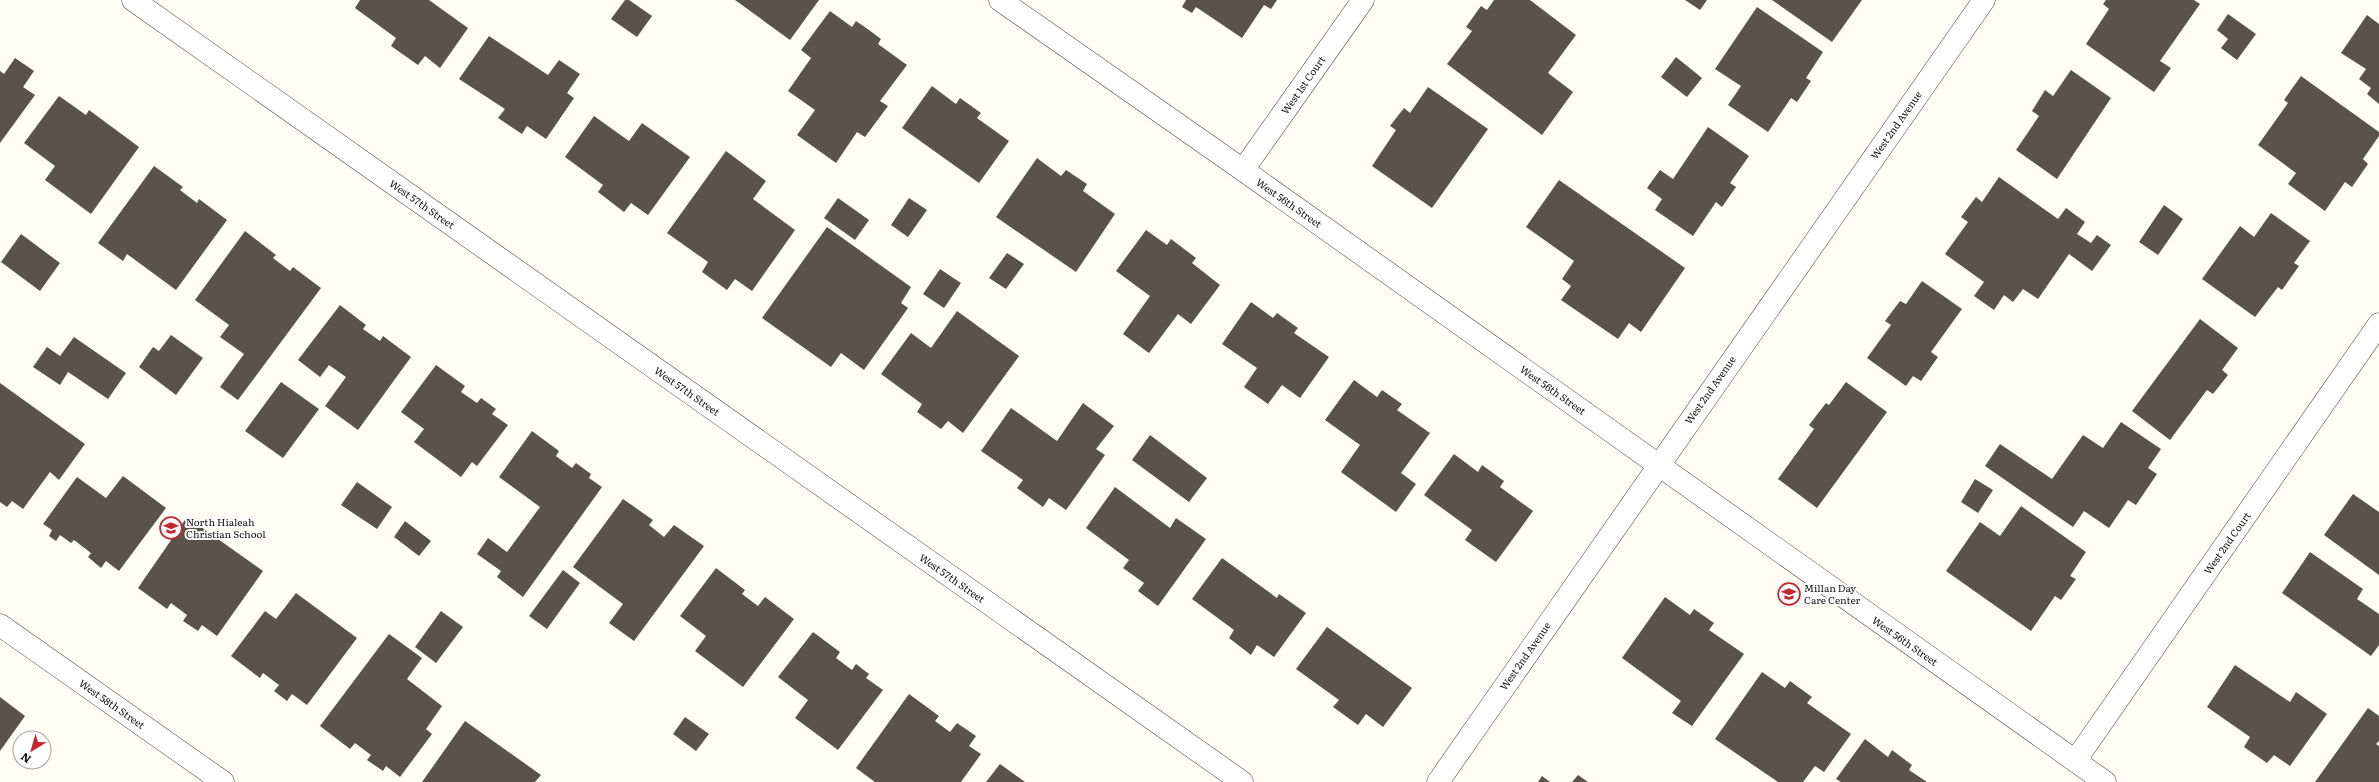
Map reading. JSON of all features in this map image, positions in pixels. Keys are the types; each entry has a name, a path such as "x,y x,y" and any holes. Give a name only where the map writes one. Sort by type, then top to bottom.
{"street":[{"name":"West 57th Street","path":"133,0 1242,782"},
{"name":"West 56th Street","path":"1000,0 1243,170 2105,782"},
{"name":"West 1st Court","path":"1243,170 1363,0"},
{"name":"West 2nd Avenue","path":"1438,782 1984,0"},
{"name":"West 2nd Court","path":"2075,761 2372,349 2379,324"},
{"name":"West 58th Street","path":"0,625 224,782"}],"building":[{"path":"360,0 429,0 468,28 440,68 425,56 418,65 391,46 396,38 355,8"},
{"path":"625,0 629,0 652,16 637,37 611,19"},
{"path":"735,0 819,0 790,40"},
{"path":"1186,0 1277,0 1271,9 1264,5 1242,38 1196,7 1192,13 1182,7"},
{"path":"1494,0 1530,0 1576,35 1548,73 1573,92 1542,135 1447,64 1472,31 1466,27 1481,6 1487,10"},
{"path":"1685,0 1707,0 1700,10"},
{"path":"1772,0 1862,0 1832,42"},
{"path":"2106,0 2194,0 2200,4 2160,61 2171,68 2154,92 2086,44 2109,9 2103,4"},
{"path":"1757,7 1823,52 1806,78 1811,81 1797,102 1791,98 1768,132 1728,105 1741,86 1715,69"},
{"path":"830,11 852,27 856,21 869,30 881,39 878,44 907,65 880,101 888,106 865,137 857,132 836,163 797,135 815,110 788,91 811,58 801,50"},
{"path":"2228,14 2256,34 2237,60 2221,48 2228,39 2217,30"},
{"path":"2367,15 2379,24 2379,104 2367,94 2371,88 2359,79 2366,69 2341,53"},
{"path":"489,36 548,75 559,60 580,74 567,93 574,98 546,139 527,126 522,134 498,118 505,109 459,79"},
{"path":"1676,57 1702,78 1687,97 1661,77"},
{"path":"15,58 34,71 23,87 35,95 0,143 0,71 4,74"},
{"path":"2071,70 2111,98 2057,179 2016,150 2039,116 2032,111 2045,90 2053,96"},
{"path":"2301,76 2379,132 2379,136 2363,159 2368,164 2352,187 2345,182 2325,211 2288,184 2296,173 2258,145 2288,103 2284,100"},
{"path":"932,86 956,104 960,98 981,113 977,118 1009,141 979,183 902,128"},
{"path":"1428,87 1488,129 1432,208 1372,166 1396,130 1390,126 1404,108 1410,113"},
{"path":"59,96 86,115 89,110 139,147 91,214 45,180 55,166 24,143"},
{"path":"594,116 629,141 642,123 690,157 648,215 631,203 624,212 598,192 603,185 565,157"},
{"path":"1708,127 1749,156 1730,183 1736,187 1722,207 1716,202 1693,236 1655,210 1662,199 1647,188 1660,170 1673,179"},
{"path":"726,151 766,181 753,199 795,230 752,291 735,279 727,290 702,272 708,262 667,233"},
{"path":"1037,158 1061,176 1066,170 1087,184 1083,191 1115,214 1076,272 996,217"},
{"path":"154,166 183,187 180,190 197,203 199,199 227,220 176,290 127,254 123,261 98,243"},
{"path":"1999,177 2058,219 2066,208 2085,222 2077,234 2091,243 2097,235 2111,245 2092,271 2069,254 2038,299 2023,289 2013,302 2004,295 1994,310 1974,296 1984,282 1945,254 1968,222 1961,217 1976,197 1982,202"},
{"path":"1559,180 1685,268 1641,332 1629,323 1618,339 1561,300 1571,286 1562,279 1574,261 1526,227"},
{"path":"838,198 869,220 855,240 824,218"},
{"path":"909,198 927,210 908,237 891,225"},
{"path":"2164,205 2183,219 2158,255 2139,242"},
{"path":"2271,213 2310,241 2294,263 2299,266 2282,290 2278,287 2255,317 2202,279 2240,226 2254,237"},
{"path":"827,227 911,287 901,303 908,308 864,370 841,353 831,367 762,318"},
{"path":"1146,230 1167,245 1171,239 1196,258 1192,263 1220,285 1191,324 1178,314 1149,353 1123,334 1150,296 1116,271"},
{"path":"245,231 276,255 273,258 290,271 293,267 321,288 238,400 220,387 244,354 220,337 229,325 195,300"},
{"path":"21,234 60,263 40,291 1,262"},
{"path":"1007,253 1024,264 1006,289 989,278"},
{"path":"940,269 961,283 944,308 923,294"},
{"path":"1922,281 1962,309 1931,352 1938,357 1921,381 1913,376 1906,386 1867,358 1891,325 1885,321 1900,301 1906,304"},
{"path":"1251,302 1273,318 1277,313 1298,328 1294,333 1329,357 1300,398 1282,385 1268,404 1244,387 1257,368 1222,344"},
{"path":"340,305 366,325 363,329 380,341 383,336 411,357 358,430 325,406 346,377 329,365 320,377 298,360"},
{"path":"957,311 1019,356 963,433 948,421 941,429 917,412 922,404 881,374 911,333 931,348"},
{"path":"2200,319 2238,348 2222,370 2228,375 2213,394 2207,390 2170,440 2132,411"},
{"path":"171,335 203,358 176,395 139,367 153,347 159,351"},
{"path":"74,337 126,373 108,399 68,372 60,385 33,367 47,347 60,356"},
{"path":"436,365 465,386 461,392 477,403 481,398 496,409 492,414 508,425 477,466 472,462 461,477 414,442 424,429 401,412"},
{"path":"1354,380 1377,397 1382,390 1402,404 1397,410 1430,433 1401,473 1416,484 1396,512 1341,472 1360,445 1325,420"},
{"path":"281,382 319,409 283,458 245,431"},
{"path":"1846,382 1887,412 1817,508 1778,479 1814,429 1809,425 1826,403 1829,405"},
{"path":"0,383 85,444 59,480 50,472 23,509 12,501 7,507 0,502"},
{"path":"1083,403 1114,426 1096,449 1105,455 1066,510 1049,498 1043,507 1017,488 1023,480 981,451 1011,408 1057,441"},
{"path":"2121,422 2161,449 2148,468 2157,474 2136,505 2128,500 2109,528 2084,511 2073,527 1985,466 2000,444 2052,479 2083,435 2103,448"},
{"path":"532,431 559,451 556,456 572,468 576,463 591,474 589,478 602,487 523,597 497,577 501,571 477,554 488,538 507,552 540,507 499,477"},
{"path":"1150,435 1207,478 1189,502 1132,460"},
{"path":"1454,454 1478,472 1482,465 1504,481 1500,487 1533,511 1496,562 1465,540 1472,530 1424,495"},
{"path":"123,476 166,508 119,571 106,561 101,568 88,557 91,553 74,540 71,543 60,535 56,541 49,536 52,530 43,524 77,477 106,498"},
{"path":"1975,479 1993,490 1978,513 1961,502"},
{"path":"357,482 392,507 377,529 341,505"},
{"path":"1115,487 1170,528 1176,518 1206,539 1158,606 1138,591 1144,583 1123,568 1129,560 1086,528"},
{"path":"2353,494 2379,512 2379,575 2324,535"},
{"path":"623,499 653,520 649,525 664,537 674,525 704,546 634,641 609,623 623,604 573,567"},
{"path":"2021,506 2086,552 2070,576 2076,579 2061,600 2055,596 2031,631 1946,571 1980,522 2000,536"},
{"path":"187,517 263,571 217,636 202,625 198,631 183,621 187,615 171,603 167,609 138,588"},
{"path":"405,521 431,541 419,556 394,537"},
{"path":"2310,552 2363,589 2357,599 2379,614 2379,645 2371,656 2282,593"},
{"path":"1222,558 1277,598 1279,594 1306,613 1274,657 1257,645 1251,655 1229,638 1234,630 1192,599"},
{"path":"716,568 745,590 742,594 758,606 765,597 794,619 743,687 695,651 706,636 680,616"},
{"path":"563,570 580,583 547,629 529,616"},
{"path":"296,593 357,638 307,705 292,694 287,701 274,691 279,685 263,673 260,678 231,656 265,611 276,619"},
{"path":"1665,597 1690,615 1694,609 1714,623 1709,630 1744,654 1692,726 1672,713 1681,701 1622,658"},
{"path":"441,611 463,627 436,663 415,647"},
{"path":"1327,627 1412,688 1383,727 1366,714 1358,725 1333,707 1339,700 1296,669"},
{"path":"813,632 840,652 836,658 852,670 856,664 869,674 866,678 883,690 838,750 795,718 808,700 778,677"},
{"path":"389,634 422,658 407,679 442,706 426,729 432,734 400,777 386,766 383,771 367,760 371,755 355,743 350,749 320,726"},
{"path":"2235,665 2290,702 2296,692 2327,714 2290,766 2274,755 2267,763 2244,747 2250,737 2207,707"},
{"path":"1762,672 1785,688 1790,681 1812,697 1807,703 1851,734 1824,772 1815,766 1803,782 1778,782 1715,739"},
{"path":"909,694 939,716 935,721 950,732 957,723 976,736 969,746 981,754 961,782 875,782 856,768"},
{"path":"0,697 25,716 15,730 12,730 12,734 0,751"},
{"path":"2368,708 2379,716 2379,741 2376,744 2379,746 2379,782 2315,782"},
{"path":"685,717 709,734 696,751 673,734"},
{"path":"465,721 541,775 535,782 422,782"},
{"path":"1865,739 1888,757 1892,750 1912,765 1909,770 1927,782 1841,782 1836,779"},
{"path":"1000,764 1025,782 986,782"},
{"path":"1578,775 1588,782 1572,782"},
{"path":"1542,776 1550,782 1538,782"}],"place":[{"name":"North Hialeah Christian School","path":"171,528"},
{"name":"Millan Day Care Center","path":"1789,594"}]}
